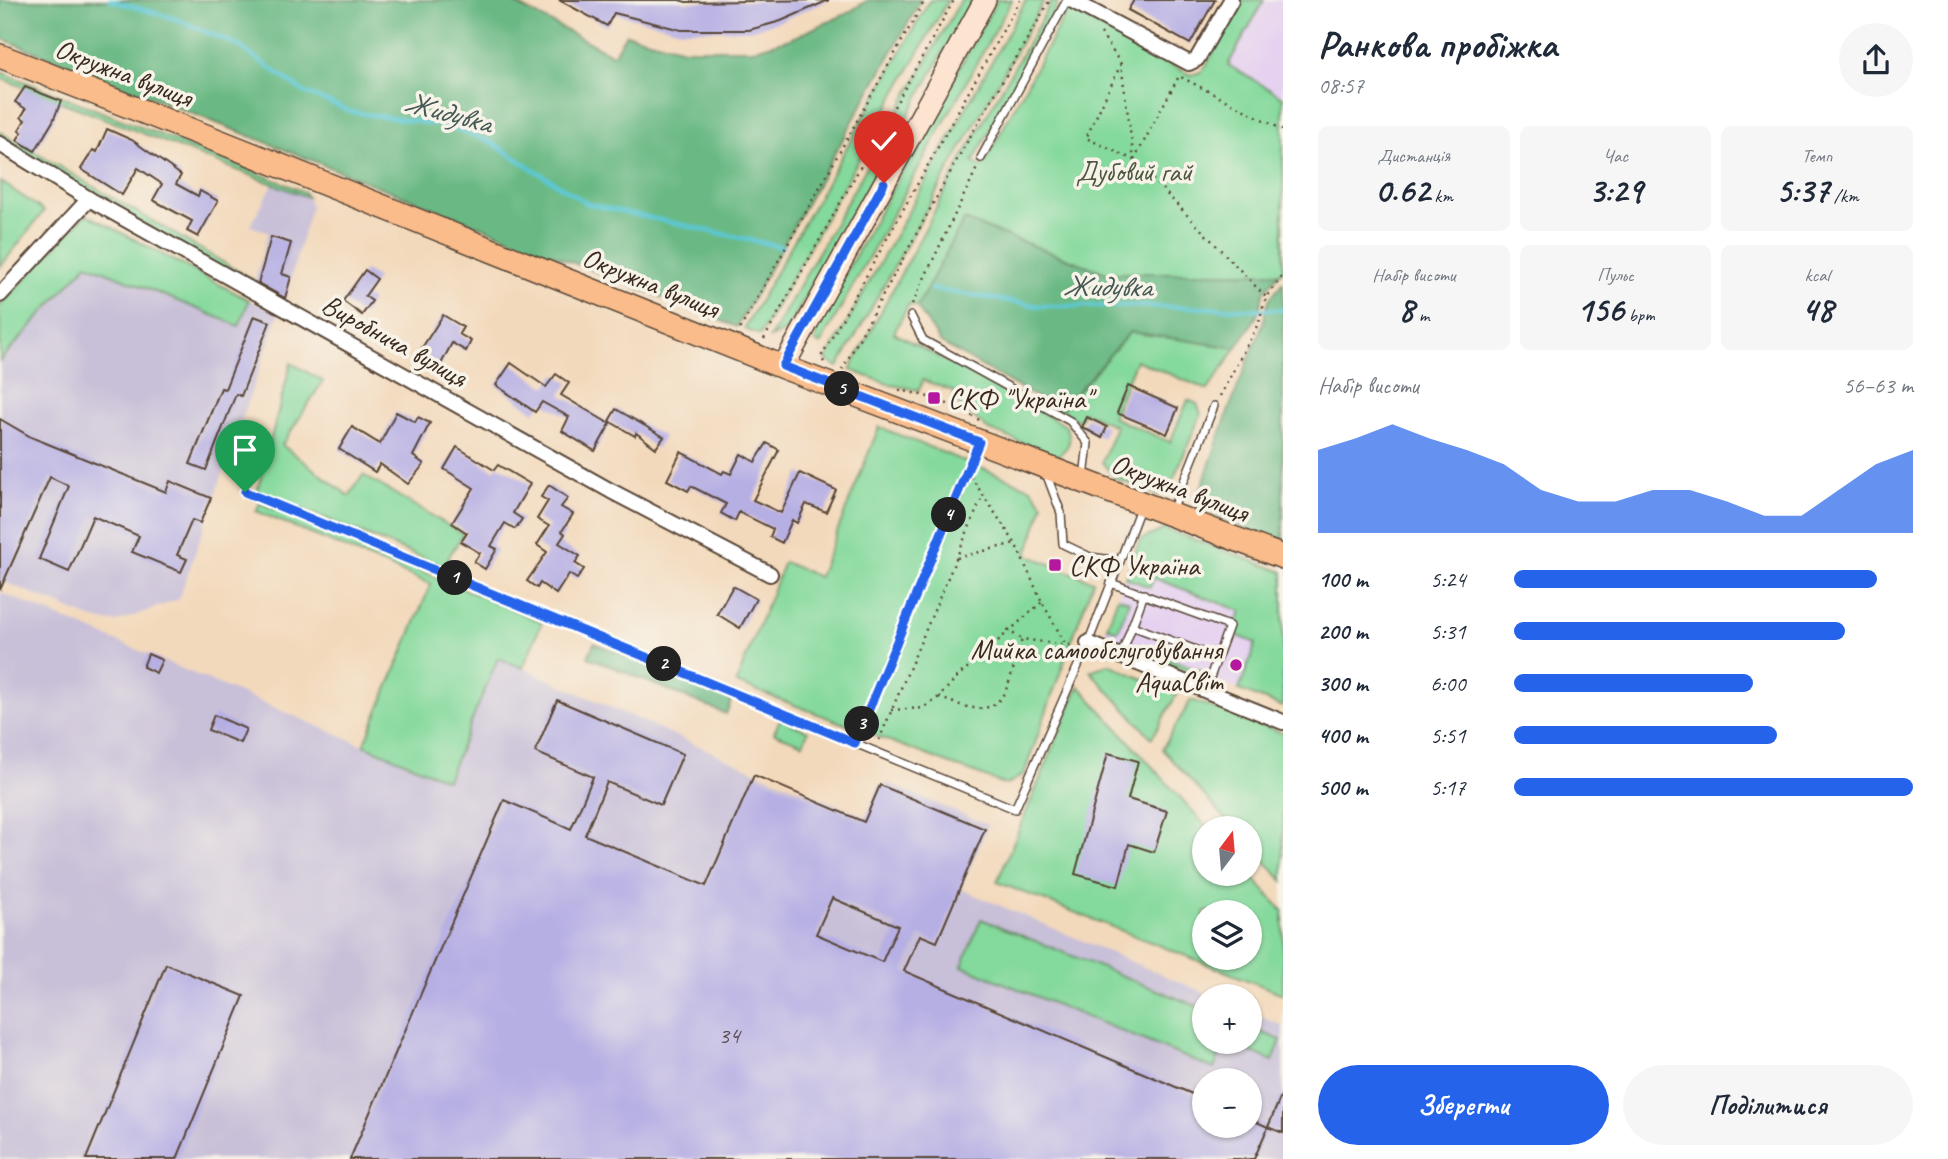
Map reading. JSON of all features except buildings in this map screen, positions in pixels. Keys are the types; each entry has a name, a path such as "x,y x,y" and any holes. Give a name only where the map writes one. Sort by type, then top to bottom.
{"main road":[{"name":"Окружна вулиця","path":"0,56 783,366 1283,557"}],"street":[{"path":"783,366 985,0"},
{"path":"1069,0 1189,63 1197,59 1231,0"},
{"name":"Виробнича вулиця","path":"0,144 89,199 611,491 770,574"},
{"path":"0,295 89,199"},
{"path":"1088,643 1283,722"}],"lane":[{"path":"981,158 1069,0"},
{"path":"911,316 923,340 1070,421 1088,443 1084,482"},
{"path":"1170,515 1214,406"},
{"path":"1043,467 1061,513 1063,544 1090,557 1120,561"},
{"path":"245,492 1015,808 1088,643 1141,504"},
{"path":"1111,583 1229,626 1205,691"},
{"path":"1121,656 1144,594"},
{"path":"1132,626 1217,658"}],"path":[{"path":"739,331 925,0"},
{"path":"764,339 954,0"},
{"path":"831,366 821,356 1020,0"},
{"path":"842,370 963,149 1049,0"},
{"path":"1086,9 1121,64 1133,160"},
{"path":"1121,64 1086,138 1133,160 1266,297"},
{"path":"1133,160 1179,76 1283,130"},
{"path":"911,316 915,296 981,158"},
{"path":"1214,406 1259,322 1266,297 1283,275"},
{"path":"855,743 988,425 961,409 918,393 890,388"},
{"path":"967,471 1015,543 1042,602 1066,645"},
{"path":"874,751 983,495"},
{"path":"956,559 1015,543"},
{"path":"891,710 923,708 939,697 1007,630 1042,602"},
{"path":"1007,630 1022,639 1066,645 1088,643"},
{"path":"939,697 961,707 994,706 1004,697 1022,639"}],"shaded area":[{"path":"1264,0 1283,0 1283,97 1228,65"},
{"path":"273,184 307,197 311,206 285,299 255,281 268,232 250,226"},
{"path":"87,264 238,326 249,300 279,313 179,599 117,622 88,617 0,580 0,361"},
{"path":"1125,578 1150,587 1154,578 1242,611 1256,643 1239,690 1102,639"},
{"path":"0,592 446,780 498,657 764,775 871,819 887,783 988,825 961,889 1192,987 1192,1054 1262,1054 1262,1017 1283,1026 1283,1159 0,1159"}],"green space":[{"path":"0,0 508,0 613,55 626,34 684,49 755,49 790,39 846,14 868,0 921,0 737,327 0,38"},
{"path":"930,0 948,0 760,335 744,329"},
{"path":"961,0 973,0 787,330 770,338"},
{"path":"997,0 1012,0 820,345 816,342 816,331 820,319"},
{"path":"1026,0 1044,1 838,367 826,360"},
{"name":"Дубовий гай","path":"1242,0 1264,0 1228,65 1283,97 1283,271 1106,273 964,220 917,307 909,304 894,333 1065,425 1069,443 1057,456 987,429 962,406 952,402 955,392 923,380 919,390 891,385 850,370 967,150 1052,1 1058,4 973,162 982,167 1068,9 1190,75 1201,72 1206,66"},
{"path":"0,72 275,180 304,192 307,197 0,78"},
{"path":"0,132 255,281 234,276 0,140"},
{"path":"0,181 44,211 0,267"},
{"path":"86,214 249,300 239,326 87,264 0,361 0,306"},
{"path":"964,220 1106,273 1280,273 1264,292 1257,316 1236,348 1130,332 1060,411 941,343 917,307"},
{"path":"1283,282 1283,540 1250,531 1195,506 1263,323 1269,299"},
{"path":"1130,331 1236,348 1208,390 1136,360 1112,417 1170,442 1188,400 1197,404 1201,414 1168,492 1158,495 1115,478 1102,462 1116,426 1084,412 1079,421 1061,411"},
{"path":"291,363 323,381 282,445 349,496 363,475 463,534 443,566 257,491"},
{"path":"879,427 1031,488 1043,504 1027,555 1093,581 1024,774 1006,785 736,683 784,562 819,577"},
{"path":"260,503 542,622 523,668 498,658 447,780 364,745 431,584 256,511"},
{"path":"1165,529 1283,572 1283,707 1239,690 1256,643 1233,634 1241,611 1154,578 1150,587 1125,578 1140,540"},
{"path":"1118,597 1129,601 1118,631 1107,627"},
{"path":"594,643 732,699 726,714 588,657"},
{"path":"1135,646 1205,672 1204,677 1133,651"},
{"path":"1109,664 1177,694 1152,738 1090,671"},
{"path":"1079,686 1197,816 1192,816 1192,886 1261,886 1283,911 1283,994 1222,970 1262,970 1262,900 1192,900 1192,958 997,882"},
{"path":"1191,700 1283,733 1283,881 1262,858 1262,816 1223,816 1162,749"},
{"path":"780,719 808,731 803,744 774,733"},
{"path":"981,919 1192,1004 1192,1054 1220,1054 1214,1068 1212,1068 962,966"},
{"path":"1262,1033 1281,1040 1273,1061 1256,1054 1262,1054"}],"waterway":[{"name":"Жидувка","path":"110,0 176,19 239,46 304,92 352,112 446,126 489,141 588,204 782,247"},
{"name":"Жидувка","path":"931,289 1040,306 1283,310"}],"place":[{"name":"СКФ \"Україна\"","path":"934,398"},
{"name":"СКФ Україна","path":"1055,565"},
{"name":"Мийка самообслуговування AquaСвіт","path":"1236,665"}],"route":[{"path":"245,492 855,743 979,442 783,366 884,183"}]}
